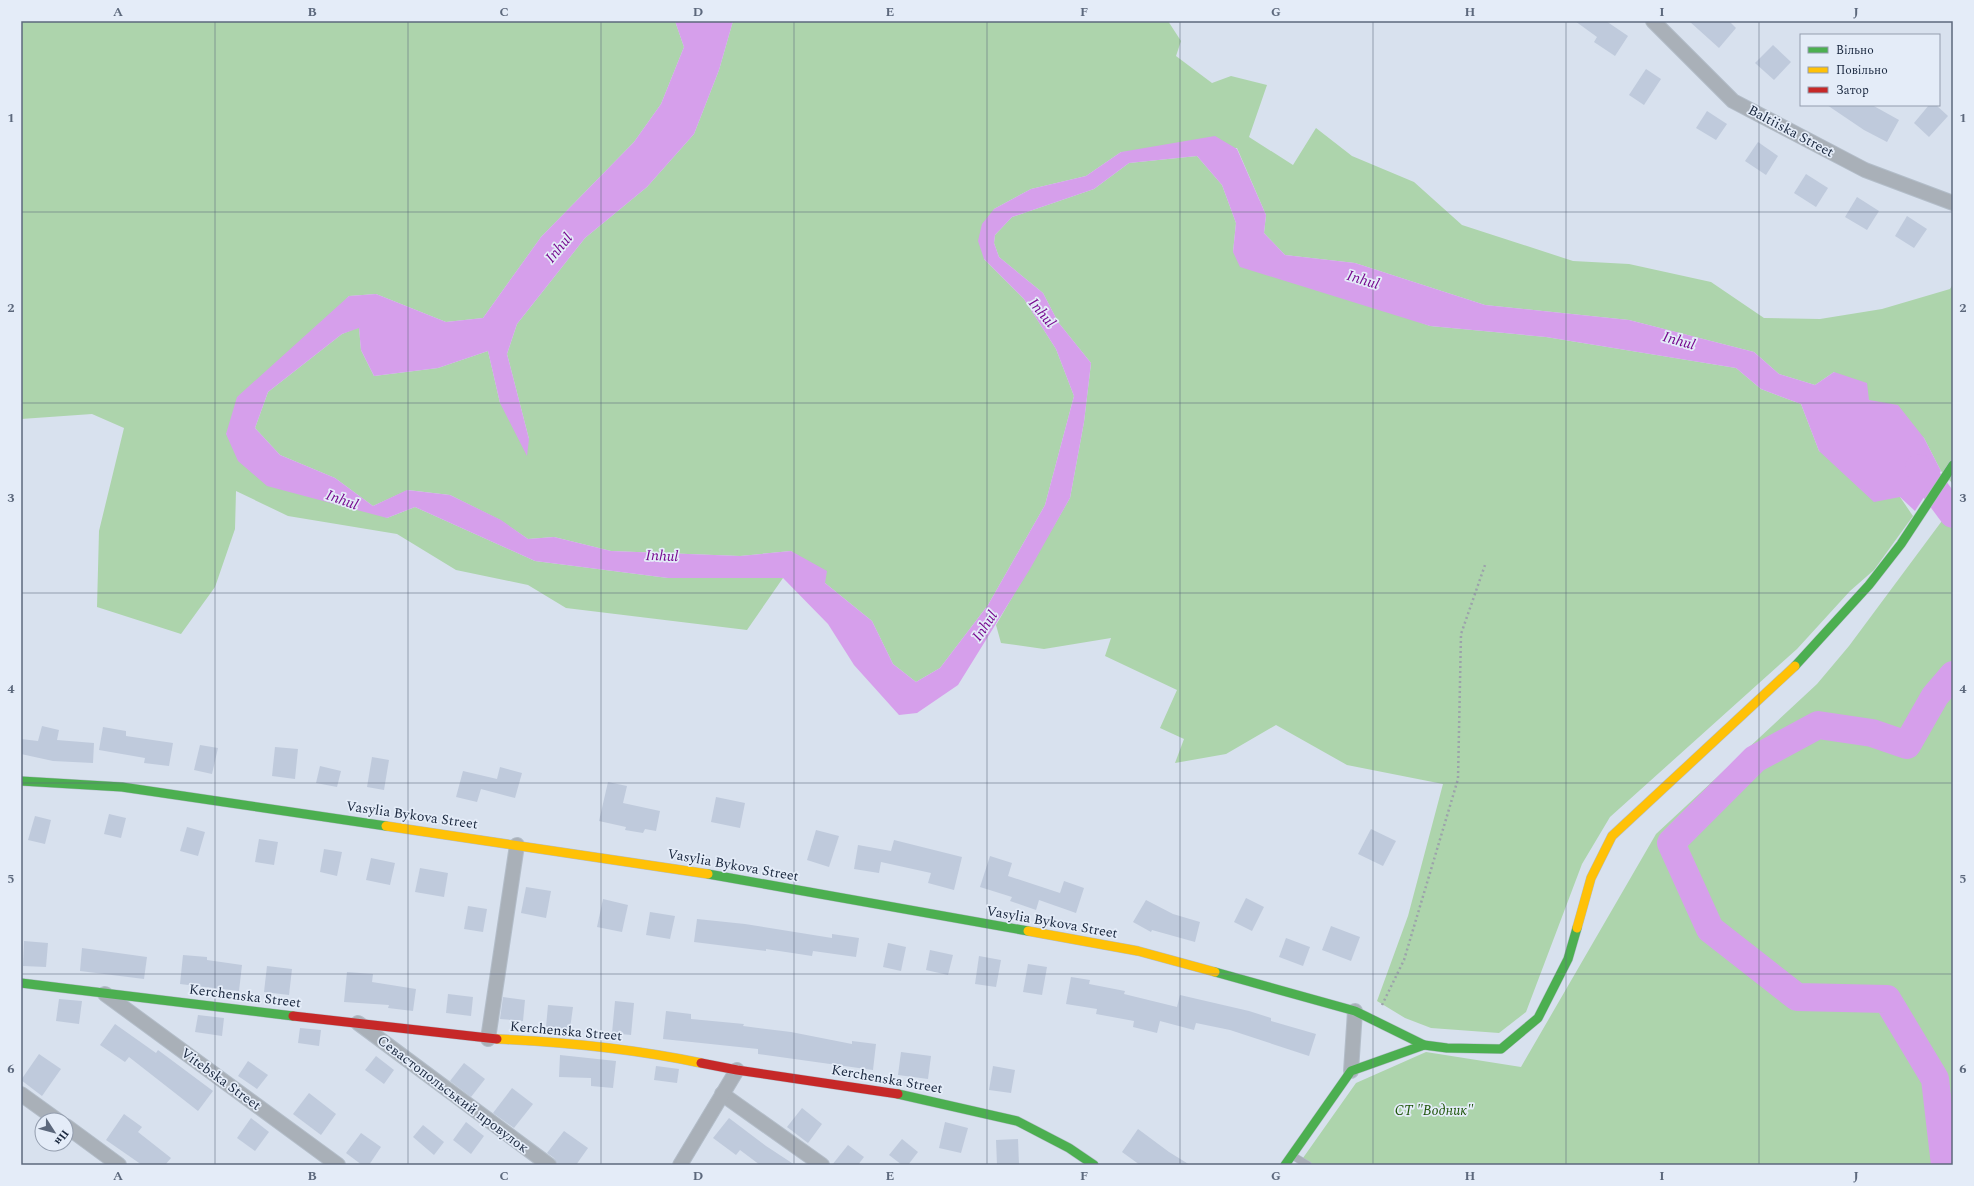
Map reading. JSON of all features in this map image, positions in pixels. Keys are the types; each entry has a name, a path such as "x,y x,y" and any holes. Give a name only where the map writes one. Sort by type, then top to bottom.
{"street":[{"name":"Baltiiska Street","path":"1653,21 1733,101 1866,170 1953,202"},
{"path":"1351,1071 1424,1044 1447,1048 1501,1049 1538,1018 1568,959 1591,878 1612,836 1803,658 1869,585 1901,544 1951,467"},
{"name":"Vasylia Bykova Street","path":"21,781 122,787 668,867 1138,951 1356,1011 1424,1044"},
{"path":"488,1039 517,845"},
{"name":"Kerchenska Street","path":"21,983 488,1039 573,1044 674,1057 737,1070 914,1096 1016,1121 1069,1148 1094,1165"},
{"name":"Vitebska Street","path":"105,994 338,1165"},
{"path":"1285,1165 1293,1156 1351,1071 1356,1011"},
{"name":"Севастопольський провулок","path":"358,1023 549,1165"},
{"path":"680,1165 737,1070"},
{"path":"21,1094 46,1112"},
{"path":"722,1094 822,1165"},
{"path":"74,1132 120,1165"}],"lane":[{"path":"1293,1156 1308,1165"}],"path":[{"path":"1375,1020 1404,960 1458,779 1461,634 1485,565"}],"green space":[{"path":"21,21 675,21 684,47 661,104 634,142 541,237 483,318 446,322 376,294 349,296 226,434 387,518 415,507 535,561 668,578 783,578 747,630 566,608 528,585 456,570 397,534 288,516 236,491 235,529 215,587 181,634 97,607 99,531 124,428 92,414 21,419"},
{"path":"733,21 1168,21 1181,41 1176,56 1212,83 1231,76 1267,85 1249,137 1293,165 1316,128 1352,156 1414,182 1462,225 1573,261 1629,264 1711,282 1764,318 1820,319 1882,309 1950,289 1953,284 1953,484 1941,471 1924,438 1869,400 1834,372 1815,385 1779,374 1754,352 1629,320 1485,305 1355,263 1285,255 1264,233 1266,215 1237,148 1121,152 1086,176 1031,189 994,209 984,259 1024,299 1056,349 1074,396 1045,505 988,605 940,668 916,682 893,664 872,621 825,583 791,551 740,556 611,551 554,537 528,539 500,520 450,495 408,490 373,506 335,478 280,455 255,428 268,392 342,334 359,327 361,350 374,376 438,368 488,351 500,403 529,439 507,354 517,324 585,238 647,187 694,134 719,70"},
{"path":"1197,156 1222,185 1236,223 1233,252 1430,326 1546,337 1736,368 1761,389 1801,404 1819,451 1900,497 1913,516 1874,570 1850,591 1797,649 1610,817 1582,864 1526,1012 1499,1033 1431,1028 1405,1018 1377,1001 1408,916 1443,784 1347,765 1276,725 1226,754 1175,763 1184,739 1160,728 1177,690 1105,656 1111,638 1044,649 1001,643 996,625 1070,498 1084,422 1091,363 1058,322 1043,293 999,257 994,243 995,235 1012,217 1094,189 1129,163"},
{"name":"СТ \"Водник\"","path":"1953,506 1953,1165 1298,1165 1356,1083 1426,1052 1521,1067 1656,834 1817,684 1849,646"}],"water":[{"path":"675,21 733,21 719,70 694,134 647,187 585,238 517,324 507,354 529,439 527,456 500,403 488,351 438,368 374,376 361,350 359,328 342,334 268,392 255,428 280,455 335,478 373,506 407,490 450,495 501,520 528,539 554,537 611,551 740,556 791,551 827,571 825,583 872,621 893,664 916,682 940,668 988,605 1045,505 1074,396 1056,349 1024,299 984,259 978,241 982,224 994,209 1031,189 1086,176 1121,152 1215,136 1237,149 1266,215 1264,233 1285,255 1355,263 1485,305 1629,320 1754,352 1779,374 1815,385 1834,372 1867,383 1869,400 1898,405 1924,438 1941,471 1915,511 1900,497 1874,502 1819,451 1801,404 1761,389 1736,368 1546,337 1430,326 1240,267 1233,252 1236,223 1222,185 1197,156 1129,163 1094,189 1012,217 995,235 994,243 999,257 1043,293 1058,322 1091,363 1084,422 1070,498 1030,569 958,685 917,713 899,715 854,665 828,624 783,578 668,578 535,561 415,507 387,518 267,486 238,461 226,434 237,397 349,296 376,294 446,322 483,318 541,237 634,142 661,104 684,47"}],"building":[{"path":"1575,21 1606,21 1628,36 1615,56 1594,42 1597,37"},
{"path":"1689,21 1729,21 1736,28 1719,48"},
{"path":"1773,45 1791,62 1774,80 1755,63"},
{"path":"1646,69 1661,79 1644,105 1629,95"},
{"path":"1828,106 1874,106 1899,120 1887,142 1864,130"},
{"path":"1928,106 1937,106 1948,116 1929,137 1914,123"},
{"path":"1707,111 1727,124 1716,140 1696,128"},
{"path":"1758,142 1778,156 1766,175 1745,161"},
{"path":"1806,174 1828,188 1816,207 1794,193"},
{"path":"1857,197 1879,211 1867,230 1845,217"},
{"path":"1907,216 1927,229 1914,248 1895,236"},
{"path":"42,726 59,730 57,740 94,743 93,763 53,761 21,754 21,739 38,741"},
{"path":"103,727 126,731 126,736 173,743 169,766 144,763 145,758 99,750"},
{"path":"200,745 218,748 212,774 194,770"},
{"path":"275,747 298,749 295,779 272,776"},
{"path":"372,757 389,760 384,790 367,787"},
{"path":"320,766 341,771 337,787 316,783"},
{"path":"500,767 522,773 515,798 481,789 477,802 456,797 463,771 497,779"},
{"path":"608,782 627,786 623,803 660,811 656,831 645,829 643,833 625,830 626,827 599,821"},
{"path":"716,797 745,803 740,828 711,822"},
{"path":"109,814 126,818 121,838 104,834"},
{"path":"35,816 51,820 45,844 28,840"},
{"path":"187,827 205,832 198,856 180,851"},
{"path":"1371,829 1396,841 1383,866 1358,854"},
{"path":"816,830 839,836 829,867 807,860"},
{"path":"259,839 278,842 274,865 255,862"},
{"path":"894,840 962,857 954,890 928,883 931,873 881,862 879,873 854,869 858,845 891,851"},
{"path":"324,849 342,852 337,876 320,872"},
{"path":"990,856 1012,863 1008,876 1060,893 1064,881 1084,888 1076,913 1039,900 1036,910 1010,901 1012,897 980,887"},
{"path":"371,858 395,863 390,885 366,880"},
{"path":"420,868 448,873 444,897 415,892"},
{"path":"526,887 551,891 546,918 521,913"},
{"path":"1246,898 1264,907 1252,931 1234,922"},
{"path":"603,899 628,905 622,932 597,927"},
{"path":"1146,900 1173,914 1200,922 1195,942 1152,930 1151,932 1133,922"},
{"path":"468,906 487,909 483,932 464,929"},
{"path":"650,912 675,916 670,939 646,935"},
{"path":"697,919 745,924 832,938 832,934 859,938 856,957 813,951 812,956 766,949 766,951 694,942"},
{"path":"1331,926 1360,937 1351,961 1322,950"},
{"path":"1286,938 1310,947 1303,966 1279,957"},
{"path":"24,941 48,943 46,967 23,966"},
{"path":"888,943 906,947 901,971 883,967"},
{"path":"82,948 147,957 144,979 80,971"},
{"path":"930,950 953,955 948,975 926,970"},
{"path":"183,955 207,957 207,960 242,965 239,991 180,984"},
{"path":"979,956 1001,960 996,987 975,984"},
{"path":"1028,964 1047,967 1042,995 1023,992"},
{"path":"267,966 292,969 289,995 264,992"},
{"path":"347,972 373,974 372,982 416,989 413,1011 388,1008 389,1005 344,1002"},
{"path":"1071,977 1090,980 1089,984 1125,991 1124,994 1177,1007 1180,995 1249,1011 1271,1018 1271,1021 1316,1034 1309,1056 1230,1030 1196,1023 1194,1030 1160,1021 1157,1033 1133,1027 1134,1021 1096,1014 1097,1009 1066,1004"},
{"path":"448,994 473,997 471,1016 446,1013"},
{"path":"503,997 525,1000 523,1021 500,1019"},
{"path":"59,999 82,1001 79,1024 56,1021"},
{"path":"615,1001 634,1003 631,1035 612,1033"},
{"path":"548,1005 573,1007 570,1029 546,1027"},
{"path":"666,1011 691,1014 691,1019 744,1024 743,1026 791,1032 852,1044 852,1041 876,1044 873,1070 758,1054 758,1049 663,1039"},
{"path":"198,1015 224,1018 222,1036 195,1032"},
{"path":"115,1024 156,1053 158,1050 213,1091 198,1111 129,1057 125,1062 100,1045"},
{"path":"300,1028 321,1030 319,1046 298,1043"},
{"path":"901,1052 931,1056 928,1079 898,1075"},
{"path":"39,1054 61,1069 42,1096 21,1080"},
{"path":"560,1055 616,1061 613,1088 591,1086 591,1078 559,1077"},
{"path":"376,1056 394,1070 384,1084 365,1070"},
{"path":"248,1061 268,1075 257,1089 238,1076"},
{"path":"464,1063 485,1079 471,1097 450,1081"},
{"path":"656,1066 679,1069 677,1083 654,1080"},
{"path":"993,1066 1015,1070 1011,1093 989,1090"},
{"path":"512,1088 533,1104 514,1128 493,1113"},
{"path":"309,1093 336,1114 321,1135 293,1114"},
{"path":"802,1108 822,1124 808,1143 787,1127"},
{"path":"124,1114 142,1127 138,1132 171,1158 165,1165 142,1165 106,1140"},
{"path":"251,1118 269,1132 255,1151 237,1138"},
{"path":"729,1118 766,1146 795,1165 760,1165 740,1150 736,1155 713,1138"},
{"path":"466,1122 484,1136 471,1154 453,1140"},
{"path":"945,1122 968,1128 961,1153 939,1148"},
{"path":"423,1125 444,1142 434,1155 413,1137"},
{"path":"1138,1129 1169,1152 1190,1165 1140,1165 1122,1152"},
{"path":"564,1131 588,1148 576,1165 557,1165 554,1158 547,1153"},
{"path":"361,1133 381,1147 369,1165 362,1165 346,1153"},
{"path":"902,1139 918,1152 908,1165 902,1165 889,1155"},
{"path":"1018,1139 1019,1165 997,1165 996,1140"},
{"path":"848,1145 864,1157 858,1165 832,1165"}],"waterway":[{"name":"Inhul","path":"1919,468 1953,514"},
{"path":"1945,1165 1935,1079 1887,999 1797,997 1710,929 1671,843 1755,759 1818,725 1872,733 1907,745 1935,696 1953,675"}],"traffic: fast":[{"path":"1795,666 1869,585 1901,544 1953,465"},
{"path":"21,781 122,787 386,826"},
{"path":"708,874 1028,931"},
{"path":"1285,1165 1351,1071 1424,1045 1447,1048 1501,1049 1538,1018 1568,959 1577,928"},
{"path":"1215,972 1355,1011 1424,1045"},
{"path":"21,983 293,1016"},
{"path":"898,1094 1017,1121 1069,1148 1094,1165"}],"traffic: slow":[{"path":"1577,928 1591,878 1612,836 1795,666"},
{"path":"386,826 708,874"},
{"path":"1028,931 1138,951 1215,972"},
{"path":"497,1039 599,1047 701,1063"}],"traffic: jam":[{"path":"293,1016 497,1039"},
{"path":"701,1063 737,1070 898,1094"}]}
